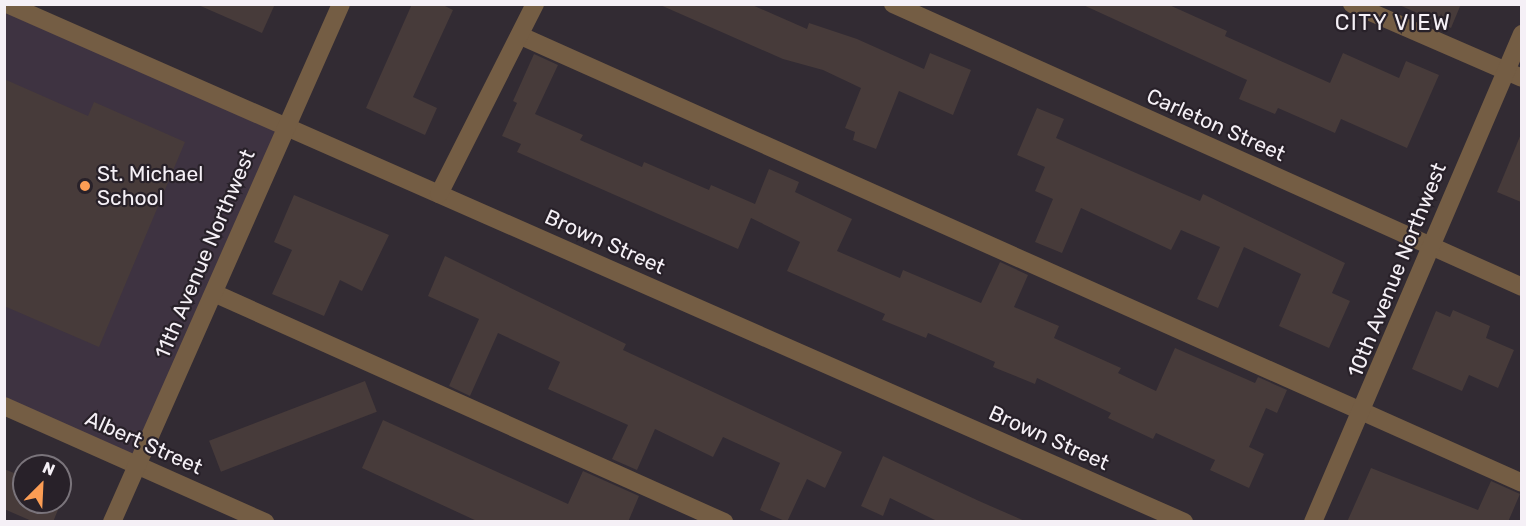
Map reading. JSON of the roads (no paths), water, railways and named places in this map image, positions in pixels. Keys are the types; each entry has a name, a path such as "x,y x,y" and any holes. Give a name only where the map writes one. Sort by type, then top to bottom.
{"street":[{"name":"Brown Street","path":"7,4 285,124 1184,522"},
{"name":"11th Avenue Northwest","path":"112,522 136,465 216,294 285,124 341,4"},
{"path":"439,194 521,36 535,4"},
{"name":"Carleton Street","path":"893,4 1521,287"},
{"path":"1352,4 1513,74"},
{"name":"10th Avenue Northwest","path":"1313,522 1363,412 1431,246 1513,74 1521,34"},
{"path":"521,36 1521,483"},
{"path":"216,294 724,522"},
{"name":"Albert Street","path":"4,406 265,522"}],"place":[{"name":"St. Michael School","path":"85,186"}],"district":[{"name":"CITY VIEW","path":"1393,23"}]}
